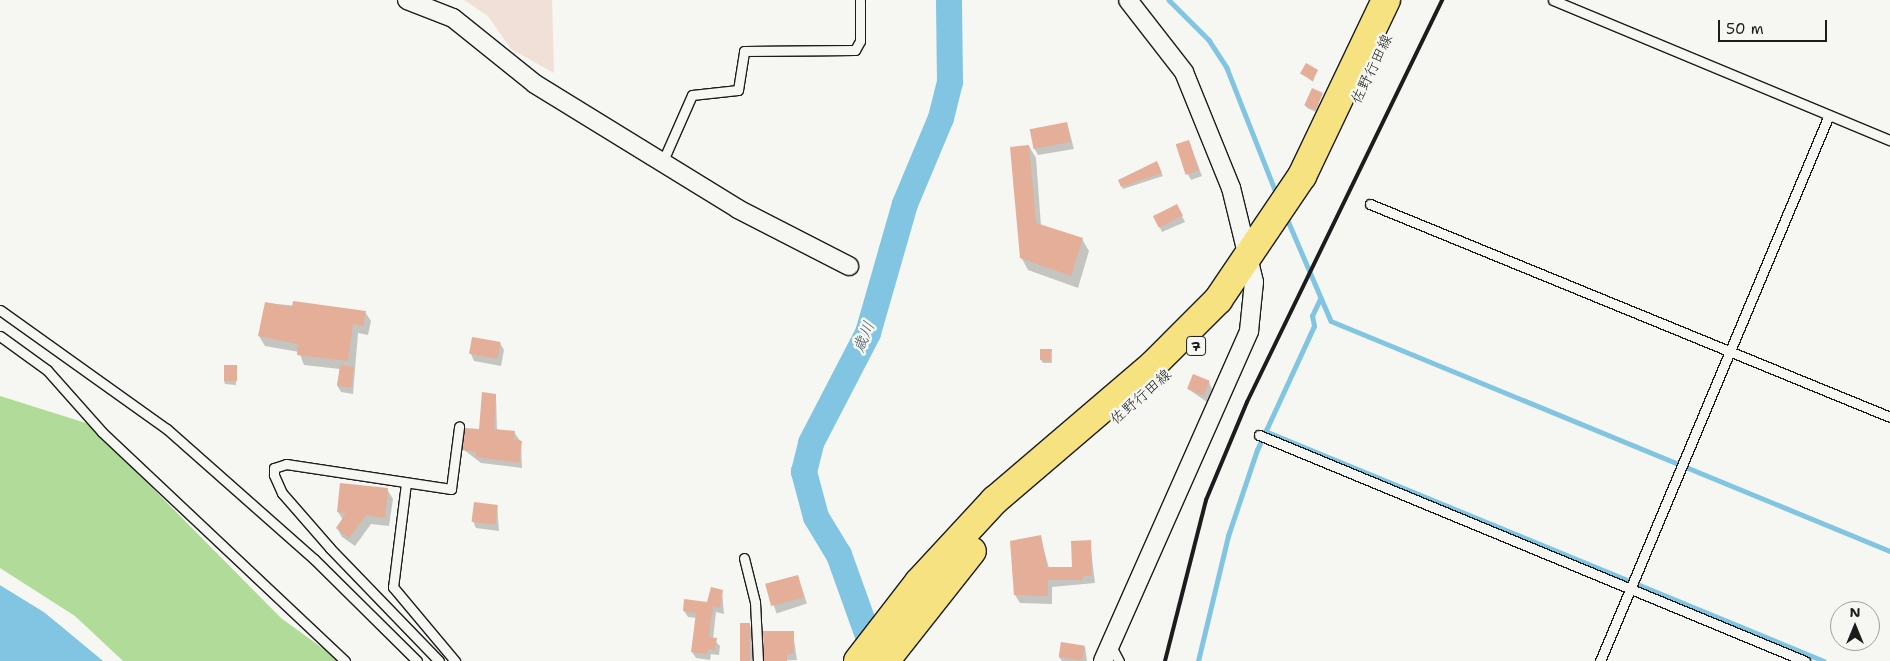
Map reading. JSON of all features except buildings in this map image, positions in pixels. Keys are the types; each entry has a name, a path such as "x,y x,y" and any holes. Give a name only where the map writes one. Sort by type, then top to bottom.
{"main road":[{"name":"佐野行田線","path":"1252,270 1302,176 1386,0"},
{"name":"佐野行田線","path":"903,620 1017,502 1161,380 1209,334 1252,270 1315,185 1406,0"},
{"name":"7","path":"858,661 903,620"},
{"name":"7","path":"886,661 903,620"}],"street":[{"path":"407,0 453,18 535,84 738,208 849,266"},
{"path":"1107,653 1249,331 1252,270 1230,188 1184,72 1128,0"}],"lane":[{"path":"662,163 692,95 738,90 744,51 855,50 860,41 860,0"},
{"path":"1553,0 1890,140"},
{"path":"1600,661 1829,115"},
{"path":"1370,204 1890,416"},
{"path":"0,310 167,429 322,565 417,661"},
{"path":"0,336 47,370 102,432 345,661"},
{"path":"439,661 324,541 282,493 274,475 274,468 286,464 452,489 459,427"},
{"path":"1259,435 1630,591 1805,661"},
{"path":"406,483 393,587 455,661"},
{"path":"744,558 755,602 758,661"},
{"path":"1107,653 1119,661"}],"shaded area":[{"path":"464,0 552,0 554,73 511,49 488,16"}],"green space":[{"path":"0,396 89,424 281,618 340,661 123,661 75,616 0,568"}],"water":[{"path":"0,585 44,612 103,661 0,661"}],"pier":[{"path":"1,583 45,610 106,661 44,612 0,585"}],"waterway":[{"name":"歳川","path":"877,661 839,555 816,517 804,472 811,443 868,333 905,204 941,118 950,82 949,0"},
{"path":"1169,0 1209,40 1227,68 1277,195"},
{"path":"1286,216 1331,321 1890,551"},
{"path":"1198,661 1228,536 1257,450 1314,326 1312,316 1320,299"},
{"path":"1265,431 1824,661"}],"railway":[{"path":"1165,661 1206,500 1247,402 1442,0"}]}
